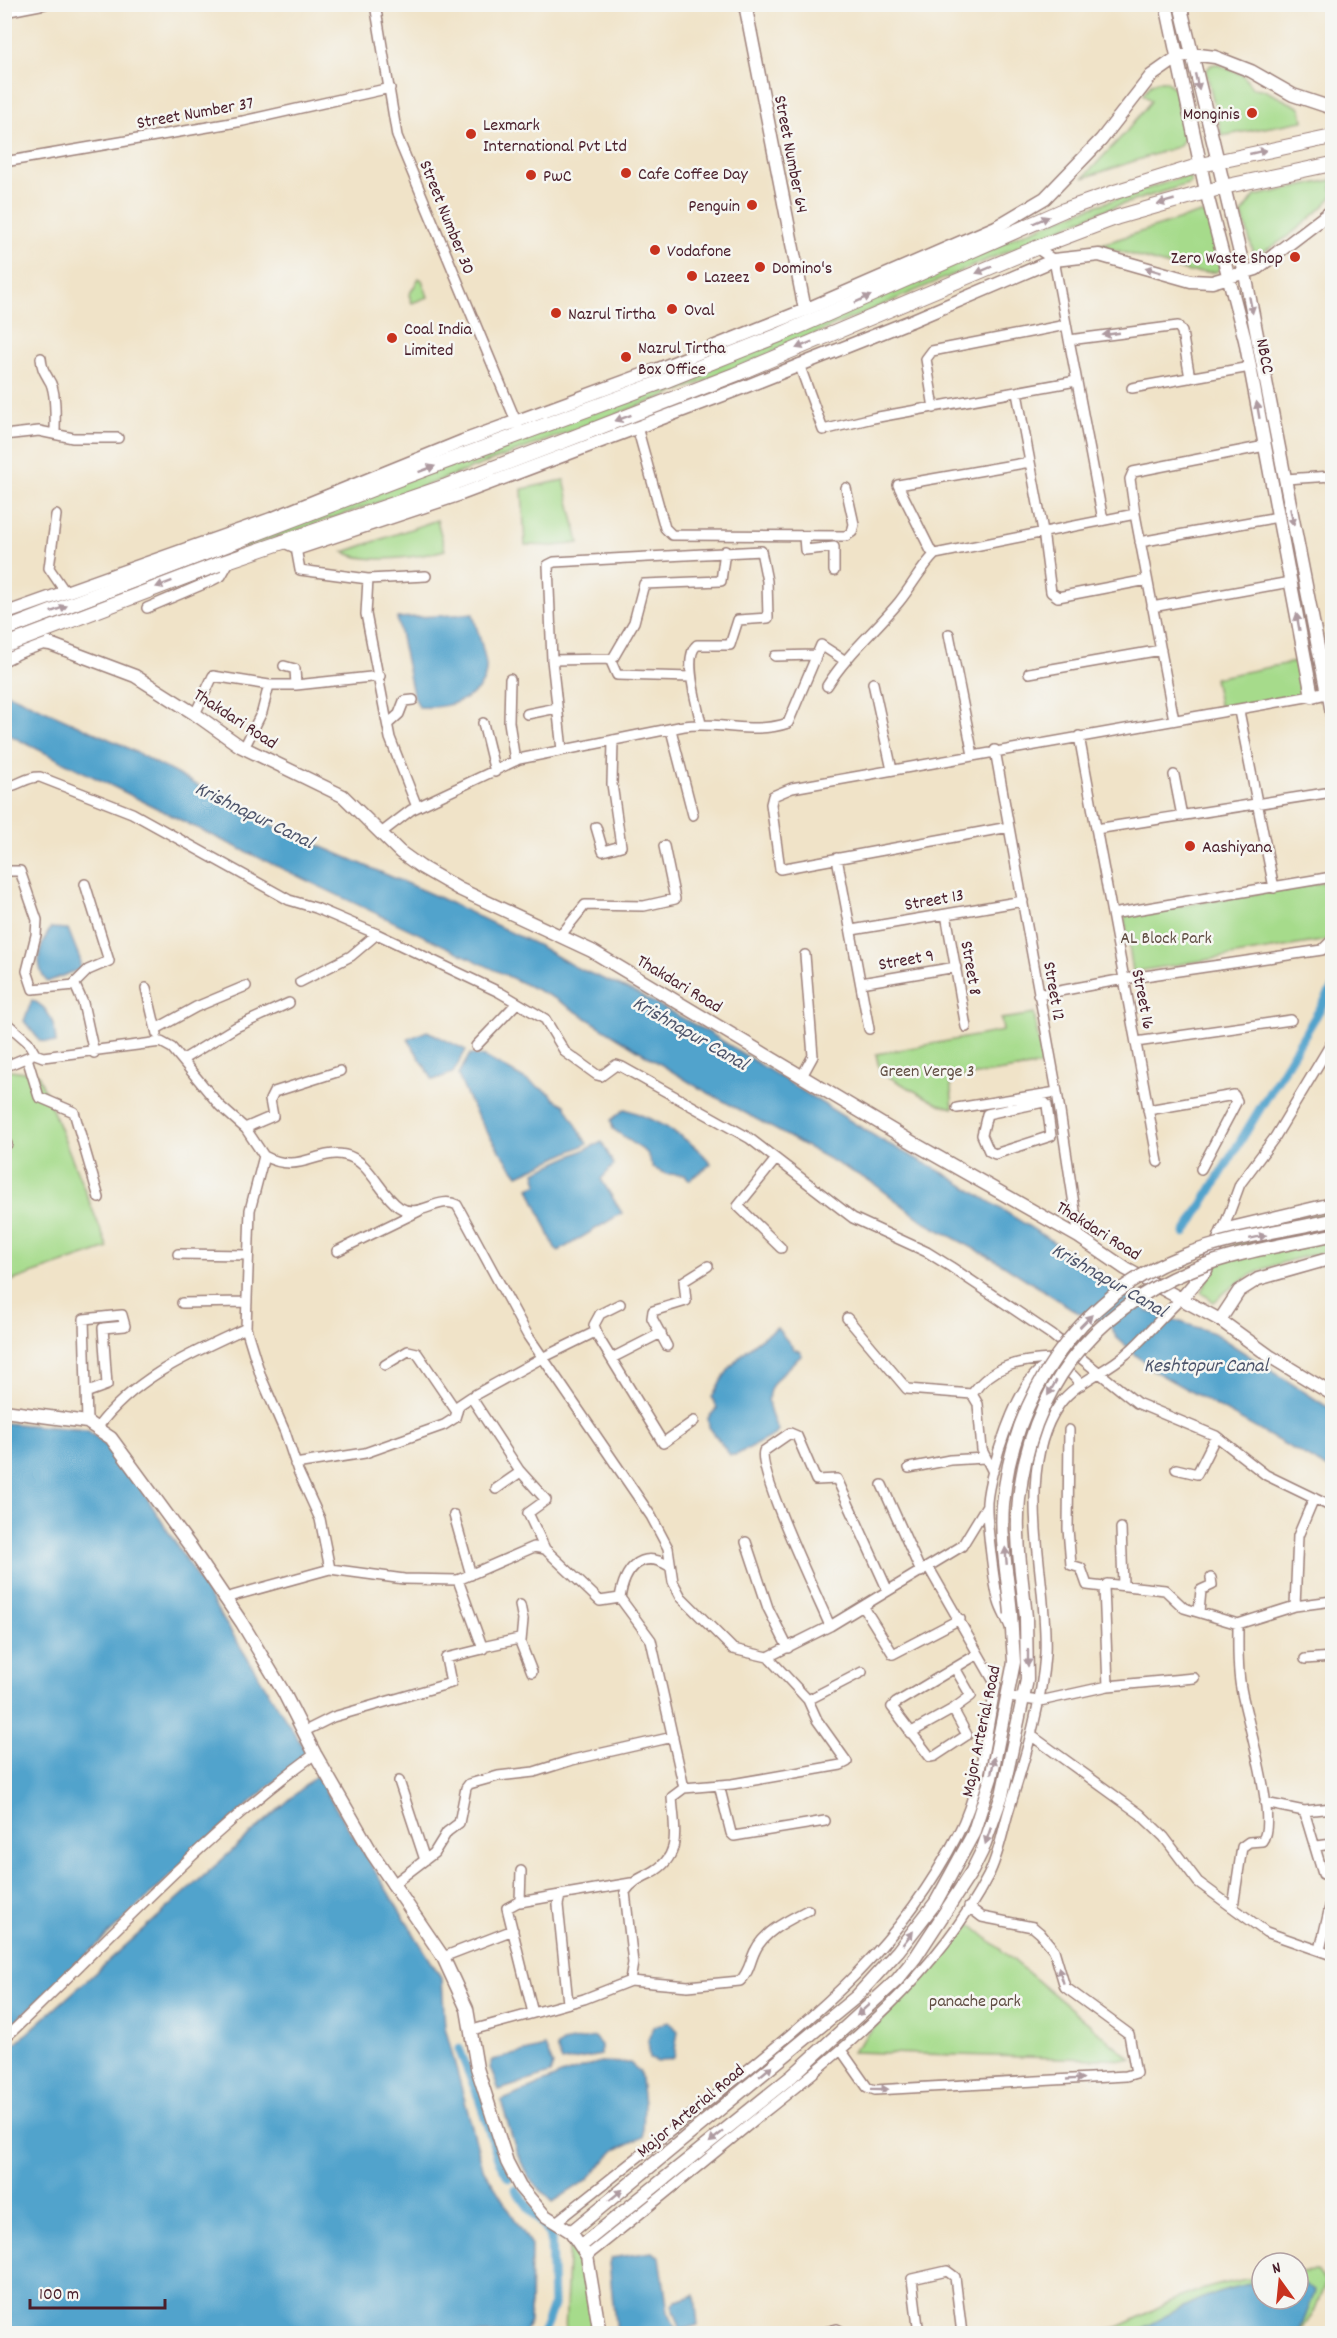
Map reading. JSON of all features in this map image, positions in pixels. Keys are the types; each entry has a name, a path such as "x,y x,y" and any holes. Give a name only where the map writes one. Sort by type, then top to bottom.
{"main road":[{"path":"4,644 221,558 519,427 662,382 782,334 1064,210 1201,165 1332,137"},
{"path":"4,630 221,558 283,541 446,486 734,375 1036,248 1118,217 1206,191 1332,164"}],"street":[{"path":"4,12 45,4"},
{"name":"Street Number 30","path":"375,4 397,136 519,427"},
{"name":"Street Number 64","path":"745,4 805,310"},
{"name":"NBCC","path":"1166,4 1206,191 1230,277 1250,367 1312,696"},
{"path":"1180,4 1216,162 1245,274 1285,479 1328,676 1332,723"},
{"path":"4,614 271,519 519,427 805,310 996,227 1045,198 1101,140 1151,76 1178,57 1191,54 1208,55 1230,62 1293,95 1332,108"},
{"name":"Street Number 37","path":"4,162 243,121 390,88"},
{"path":"283,541 296,548 461,494 911,321 1054,260 1100,255 1203,283 1245,274 1262,265 1332,211"},
{"path":"1036,248 1054,260 1103,520"},
{"path":"934,408 926,359 932,351 1066,325"},
{"path":"1069,340 1178,326 1182,332 1190,378"},
{"path":"40,358 43,374 50,381 56,407 55,434"},
{"path":"799,364 823,430 1076,381"},
{"path":"1132,388 1250,367"},
{"path":"1017,393 1043,531 1048,574 1054,596 1147,580"},
{"path":"638,427 665,528 672,535 804,542 846,536 852,532 854,524 846,488"},
{"path":"4,435 39,431 73,438 118,438"},
{"path":"1174,720 1130,479 1133,472 1265,446"},
{"path":"934,554 898,485 1030,462"},
{"path":"1285,479 1332,476"},
{"path":"827,686 844,660 898,603 922,567 934,554 1135,514"},
{"path":"56,515 49,568 66,593"},
{"path":"1140,542 1278,517"},
{"path":"804,542 807,550 834,547 834,571"},
{"path":"296,548 300,570 368,579 426,576"},
{"path":"562,750 552,660 548,566 550,563 761,550 767,581 769,615 766,619 738,620 730,645 694,647 691,677 701,724"},
{"path":"691,677 617,675 612,660 618,646 634,622 644,584 723,580 725,551"},
{"path":"147,608 220,576 221,558"},
{"path":"368,579 366,614 380,676 390,738 417,807"},
{"path":"1152,607 1290,582"},
{"path":"949,634 973,755"},
{"name":"Thakdari Road","path":"4,644 14,651 50,644 135,676 244,748 343,796 400,852 459,889 561,935 1079,1237 1126,1269 1220,1320 1271,1357 1332,1394"},
{"path":"381,833 417,807 515,761 701,724 758,729 788,723 815,656 822,645 844,660"},
{"path":"4,661 31,647"},
{"path":"1029,673 1161,650"},
{"path":"775,656 815,656"},
{"path":"552,660 612,660"},
{"path":"284,666 295,669 296,685"},
{"path":"195,714 213,676 269,685 296,685 380,676"},
{"path":"1308,680 1328,676"},
{"path":"510,679 509,722 515,761"},
{"path":"873,682 892,770"},
{"path":"244,748 262,712 269,685"},
{"path":"1009,827 780,869 773,796 792,788 995,750 1239,711 1329,692"},
{"path":"389,723 399,714 404,701 413,700"},
{"path":"527,714 557,708"},
{"path":"1239,711 1274,888"},
{"path":"483,723 495,772"},
{"path":"670,729 693,815"},
{"name":"Street 16","path":"1079,736 1158,1162"},
{"path":"596,827 603,851 621,846 612,784 613,740"},
{"name":"Street 12","path":"995,750 1057,1092 1079,1237"},
{"path":"1174,775 1182,816"},
{"path":"4,788 13,787 33,776 40,777 132,813 289,900 316,908 377,934 480,982 545,1019 565,1052 597,1075 601,1076 616,1065 622,1067 718,1119 776,1159 853,1218 927,1252 1052,1335 1098,1374 1148,1409 1216,1436 1266,1475 1332,1507"},
{"path":"1096,829 1332,792"},
{"path":"561,935 585,905 644,906 675,898 664,846"},
{"path":"837,858 869,1029"},
{"path":"4,871 20,871 37,920 36,935 27,971 33,989 73,985 88,970 109,962 85,884"},
{"path":"1112,914 1332,877"},
{"name":"Street 13","path":"852,930 1023,901"},
{"name":"Street 8","path":"946,914 966,1027"},
{"path":"300,982 351,956 377,934"},
{"path":"1038,995 1124,979 1322,950 1332,940"},
{"path":"802,1076 813,1056 806,956"},
{"name":"Street 9","path":"861,983 956,967"},
{"path":"73,985 83,1003 94,1053"},
{"path":"156,1029 196,1007 246,986"},
{"path":"146,988 159,1042"},
{"path":"182,1060 236,1027 289,1003"},
{"path":"476,1046 516,1004"},
{"path":"1136,1042 1291,1020"},
{"path":"4,1021 28,1042 39,1097 74,1112 99,1198"},
{"path":"4,1067 31,1056 54,1057 94,1053 159,1042 172,1048 220,1106 244,1128 264,1156 276,1163 287,1164 332,1155 351,1157 399,1207 419,1211"},
{"path":"585,2251 842,2050 893,2004 949,1938 969,1907 993,1862 1032,1736 1040,1701 1045,1651 1036,1550 1038,1465 1043,1443 1059,1405 1081,1385 1126,1354 1182,1298 1206,1270 1240,1184 1275,1137 1332,1042"},
{"path":"244,1128 273,1116 270,1100 274,1092 340,1071"},
{"path":"957,1108 1057,1092"},
{"path":"1148,1110 1234,1095 1237,1101 1200,1169"},
{"path":"1044,1102 1048,1108 1051,1127 1051,1136 1048,1138 995,1154 987,1148 982,1135 987,1114 1044,1102"},
{"path":"1048,1108 1059,1106"},
{"path":"1051,1127 1062,1126"},
{"path":"264,1156 250,1210 246,1328 261,1377 285,1432 295,1464 320,1519 330,1569"},
{"path":"776,1159 738,1206 781,1248"},
{"path":"337,1251 419,1211 453,1202 461,1210 500,1286 542,1358 651,1516 668,1548 673,1582 681,1596 725,1644 748,1655 768,1657 788,1648 925,1570 962,1546 987,1505"},
{"path":"1223,1230 1332,1204"},
{"name":"Major Arterial Road","path":"571,2232 856,1997 898,1951 936,1902 973,1834 991,1778 1014,1662 1003,1527 1009,1466 1027,1408 1044,1372 1053,1359 1104,1303 1161,1264 1198,1250 1332,1220"},
{"name":"Major Arterial Road","path":"585,2251 792,2076 897,1980 915,1958 982,1851 1002,1795 1025,1699 1028,1654 1018,1527 1023,1473 1034,1426 1068,1364 1097,1331 1153,1289 1175,1277 1221,1260 1332,1235"},
{"path":"178,1254 247,1255"},
{"path":"1220,1320 1239,1291 1258,1279 1332,1258"},
{"path":"667,1346 652,1318 653,1311 686,1301 684,1281 708,1266"},
{"path":"182,1303 247,1302"},
{"path":"620,1304 600,1314 594,1324 597,1333 663,1443 694,1421"},
{"path":"88,1392 107,1385 104,1328 125,1326 123,1315 84,1319 88,1392 92,1425"},
{"path":"847,1318 907,1389 972,1394"},
{"path":"92,1425 144,1381 208,1345 246,1328"},
{"path":"295,1464 387,1447 444,1425 455,1418 459,1406 471,1397 592,1332 597,1333"},
{"path":"612,1358 661,1333"},
{"path":"386,1365 408,1351 417,1353 457,1412"},
{"path":"972,1394 987,1375 999,1369 1030,1359 1053,1359"},
{"path":"1013,1632 998,1601 987,1505 1000,1442 1029,1384 1040,1370 1053,1365 1062,1368 1075,1376 1081,1385"},
{"path":"972,1394 978,1404 981,1444 985,1458 993,1472"},
{"path":"471,1397 519,1470 546,1500 528,1513 545,1549 600,1601 620,1598"},
{"path":"4,1411 92,1425 111,1438 141,1476 225,1598 305,1731 315,1755 392,1885 443,1957 467,2008 477,2068 507,2162 526,2196 544,2215 571,2232 585,2251 600,2334"},
{"path":"1069,1430 1068,1519 1071,1565 1081,1568 1087,1585 1104,1587 1107,1584 1124,1585 1165,1590 1184,1608 1238,1623 1295,1606 1332,1601"},
{"path":"830,1626 782,1515 762,1459 764,1450 790,1433 797,1436 816,1480 837,1479 888,1591"},
{"path":"1176,1468 1197,1474 1216,1436"},
{"path":"909,1468 950,1460 985,1458"},
{"path":"496,1489 519,1473 519,1470"},
{"path":"882,1485 925,1570 960,1619 996,1685 1025,1699 1040,1701 1108,1686 1194,1678"},
{"path":"1295,1606 1298,1536 1314,1498"},
{"path":"454,1515 471,1575"},
{"path":"1121,1528 1124,1585"},
{"path":"746,1542 768,1608 788,1648"},
{"path":"225,1598 330,1569 404,1579 458,1580 534,1547 545,1549"},
{"path":"669,1566 657,1559 646,1559 633,1567 622,1586 620,1598 651,1640 684,1788"},
{"path":"1199,1612 1201,1590 1212,1585 1211,1578"},
{"path":"458,1580 482,1647"},
{"path":"1104,1587 1108,1686"},
{"path":"520,1605 523,1620 521,1641 532,1672"},
{"path":"863,1606 893,1653 960,1619"},
{"path":"1233,1907 1242,1847 1249,1842 1262,1841 1265,1836 1265,1803 1260,1767 1241,1688 1238,1623"},
{"path":"305,1731 333,1717 450,1684 452,1680 446,1658 515,1638 521,1641"},
{"path":"953,1709 967,1736 930,1757 892,1707 978,1654"},
{"path":"533,2013 507,1908 520,1902 631,1882 666,1865 671,1857 674,1840 672,1797 684,1788 719,1785 846,1764 845,1758 817,1720 808,1700 768,1657"},
{"path":"1305,1659 1332,1657"},
{"path":"910,1733 953,1709 970,1696 955,1668"},
{"path":"808,1700 862,1672"},
{"path":"556,2222 812,2018 874,1957 922,1896 959,1833 974,1793 996,1685"},
{"path":"1032,1736 1140,1814 1164,1837 1198,1882 1266,1932 1332,1955"},
{"path":"392,1885 436,1851 447,1832 459,1822 466,1788 469,1784 498,1776 534,1772 572,1760 673,1737"},
{"path":"4,2039 180,1869 292,1771 315,1755"},
{"path":"399,1781 425,1860"},
{"path":"719,1785 731,1833 734,1836 825,1821"},
{"path":"1265,1803 1304,1811 1332,1808"},
{"path":"1304,1811 1317,1846 1321,1872 1332,1875"},
{"path":"1317,1846 1332,1844"},
{"path":"520,1902 521,1871"},
{"path":"630,1981 633,1963 625,1892 631,1882"},
{"path":"560,1895 558,1905 568,2003"},
{"path":"1320,1950 1332,1898"},
{"path":"842,2050 867,2086 875,2090 1126,2076 1136,2073 1129,2034 1065,1987 1048,1940 1032,1928 982,1917 969,1907"},
{"path":"472,2030 568,2003 630,1981 688,1986 740,1981 745,1977 758,1945 777,1927 807,1910"},
{"path":"443,1957 513,1930"},
{"path":"919,2334 912,2279 947,2271 955,2277 962,2334"},
{"path":"817,2334 837,2329 847,2334"}],"green space":[{"path":"1216,64 1243,75 1252,88 1262,89 1301,108 1303,121 1222,136 1206,71 1211,65"},
{"path":"1166,81 1176,90 1179,104 1177,105 1186,134 1180,146 1083,178 1151,101 1143,94 1151,84"},
{"path":"1189,175 1191,183 1101,211 703,382 400,495 244,548 243,545 1080,211"},
{"path":"1332,180 1332,197 1317,212 1272,247 1254,254 1242,214 1255,196"},
{"path":"1197,214 1204,214 1214,232 1220,261 1220,268 1216,272 1189,272 1099,245"},
{"path":"419,278 422,280 428,297 412,303 409,295"},
{"path":"564,480 579,543 555,546 525,545 522,489"},
{"path":"437,520 445,550 408,557 379,559 354,556 344,552"},
{"path":"1299,656 1311,694 1220,709 1214,678 1295,662"},
{"name":"AL Block Park","path":"1332,881 1332,929 1327,940 1133,972 1124,915"},
{"name":"Green Verge 3","path":"1034,1014 1043,1065 950,1079 953,1108 938,1104 880,1072 876,1054 1003,1031 1001,1019"},
{"path":"4,1069 38,1074 108,1248 5,1283"},
{"path":"1332,1210 1332,1250 1284,1262 1255,1273 1214,1302 1201,1292 1213,1270 1239,1241 1270,1225"},
{"name":"panache park","path":"968,1922 1132,2060 852,2052"},
{"path":"575,2244 586,2266 592,2333 565,2334 568,2258 570,2246"},
{"path":"1310,2271 1317,2271 1326,2282 1314,2312 1300,2333 1099,2334 1178,2298 1214,2286 1250,2279 1250,2311 1310,2311"}],"water":[{"path":"473,614 486,665 485,677 480,687 463,700 452,704 419,707 413,694 397,618"},
{"name":"Keshtopur Canal","path":"4,692 120,744 276,827 438,897 541,947 575,967 634,992 708,1032 881,1140 947,1175 1095,1268 1126,1293 1138,1308 1214,1333 1332,1410 1332,1471 1154,1371 1116,1337 1109,1324 1077,1312 999,1262 926,1223 873,1183 694,1085 556,999 207,833 5,733"},
{"path":"51,928 68,929 80,959 80,969 47,982 39,962 41,948"},
{"path":"32,1000 43,1007 50,1017 56,1043 40,1041 24,1021"},
{"path":"427,1031 466,1050 453,1073 433,1080 408,1039"},
{"path":"470,1054 485,1057 551,1094 554,1099 565,1105 587,1144 518,1175 484,1127 458,1075"},
{"path":"625,1109 672,1131 695,1147 711,1164 689,1180 685,1175 666,1174 653,1168 647,1153 613,1129 611,1120"},
{"path":"602,1142 614,1165 601,1179 622,1213 559,1251 555,1248 529,1188 538,1184 535,1172"},
{"path":"777,1328 794,1349 801,1352 801,1356 775,1381 768,1396 772,1417 778,1430 776,1434 736,1455 730,1455 709,1427 708,1418 717,1408 712,1397 724,1376 739,1358 757,1341"},
{"path":"5,1423 87,1430 122,1458 307,1753 206,1842 5,2032"},
{"path":"316,1776 442,1979 445,2027 483,2168 531,2245 530,2322 523,2334 5,2333 5,2053"},
{"path":"669,2022 678,2031 674,2058 658,2062 650,2059 648,2040 654,2026"},
{"path":"594,2037 601,2045 601,2055 562,2062 556,2048 562,2043"},
{"path":"545,2047 553,2065 550,2074 499,2090 490,2068 493,2060"},
{"path":"600,2062 630,2063 640,2072 644,2103 643,2137 615,2150 587,2180 553,2202 528,2177 516,2150 501,2101 561,2075"},
{"path":"652,2252 660,2257 668,2312 678,2333 616,2333 609,2263 611,2258"},
{"path":"1250,2284 1250,2311 1308,2311 1299,2333 1134,2333 1195,2301"},
{"path":"1310,2288 1315,2292 1310,2305"},
{"path":"695,2295 698,2325 681,2330 672,2305 676,2301"}],"waterway":[{"path":"1185,1233 1332,989"},
{"name":"Krishnapur Canal","path":"1138,1316 1150,1294"},
{"path":"459,2049 479,2098 498,2159 509,2178"},
{"path":"516,2190 551,2237 553,2305 543,2334"}],"place":[{"name":"Monginis","path":"1252,113"},
{"name":"Lexmark International Pvt Ltd","path":"471,134"},
{"name":"Cafe Coffee Day","path":"626,173"},
{"name":"PwC","path":"531,175"},
{"name":"Penguin","path":"752,205"},
{"name":"Vodafone","path":"655,250"},
{"name":"Zero Waste Shop","path":"1295,257"},
{"name":"Domino's","path":"760,267"},
{"name":"Lazeez","path":"692,276"},
{"name":"Oval","path":"672,309"},
{"name":"Nazrul Tirtha","path":"556,313"},
{"name":"Coal India Limited","path":"392,338"},
{"name":"Nazrul Tirtha Box Office","path":"626,357"},
{"name":"Aashiyana","path":"1190,846"}]}
